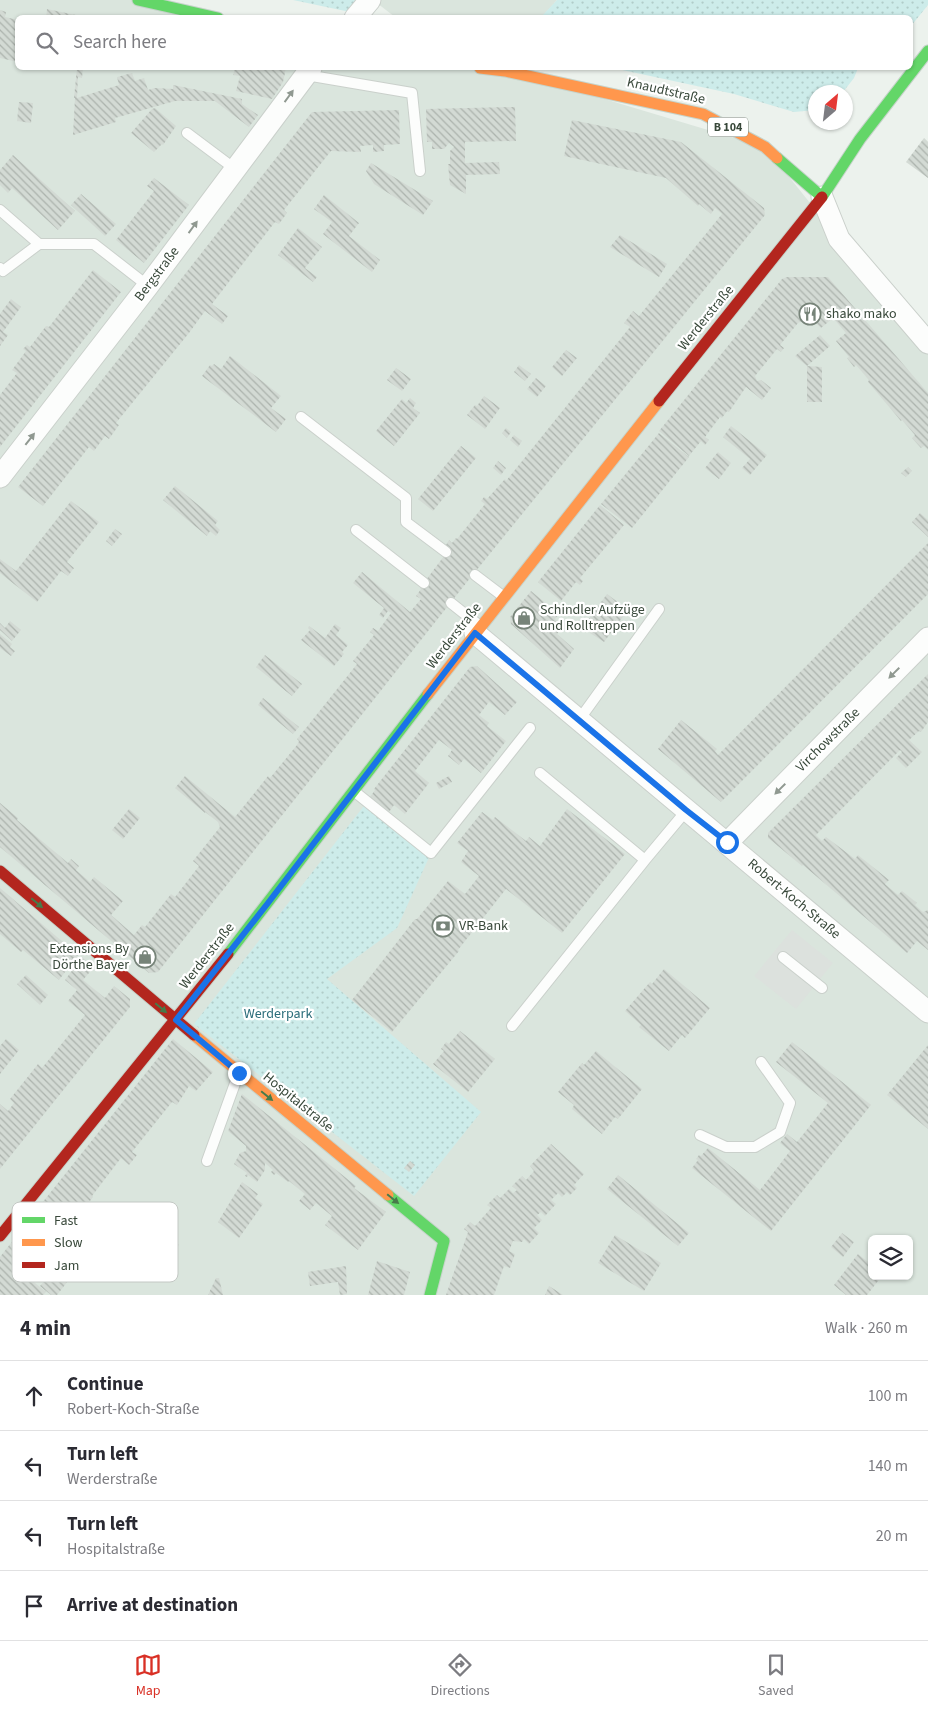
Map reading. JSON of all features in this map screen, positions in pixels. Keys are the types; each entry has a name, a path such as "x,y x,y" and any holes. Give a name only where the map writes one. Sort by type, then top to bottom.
{"street":[{"path":"138,0 205,15"},
{"path":"358,15 370,0"},
{"name":"Werderstraße","path":"27,1202 176,1020 478,630 822,197 860,139 928,51"},
{"name":"Knaudtstraße","path":"497,70 703,114 765,146 822,197"},
{"name":"Bergstraße","path":"0,477 148,286 308,71"},
{"path":"822,197 839,239 928,343"},
{"name":"Robert-Koch-Straße","path":"478,630 579,720 686,810 924,1001"},
{"name":"Virchowstraße","path":"727,842 928,638"},
{"name":"Hospitalstraße","path":"0,871 239,1073 444,1242 430,1295"},
{"name":"Werderstraße","path":"1,1234 12,1221"}],"lane":[{"path":"308,71 412,93 420,171"},
{"path":"187,133 235,169"},
{"path":"0,210 39,244"},
{"path":"0,268 3,271 39,244 94,244 148,286"},
{"path":"300,416 406,498 406,522 446,552"},
{"path":"356,530 424,583"},
{"path":"475,575 504,597"},
{"path":"451,603 478,630"},
{"path":"579,720 659,609"},
{"path":"353,791 431,853 530,728"},
{"path":"540,772 645,860"},
{"path":"512,1026 686,810"},
{"path":"783,957 822,988"},
{"path":"700,1135 726,1147 755,1147 780,1132 790,1103 761,1062"},
{"path":"207,1161 239,1073"}],"shaded area":[{"path":"0,0 138,0 209,15 15,15 15,70 491,70 531,77 765,147 839,239 928,343 928,1295 0,1295"},
{"path":"373,0 557,0 544,15 392,15"},
{"path":"792,930 833,963 796,1009 754,976"}],"green space":[{"path":"293,0 359,0 350,12"},
{"path":"557,0 928,0 928,5 913,24 913,15 543,15"},
{"path":"622,70 857,70 848,85 808,85 808,111 794,112 734,94"},
{"name":"Werderpark","path":"367,802 431,853 397,928 327,979 481,1112 414,1196 194,1024"}],"building":[{"path":"47,9 76,15 46,15"},
{"path":"0,10 6,12 5,17 15,19 15,61 0,58"},
{"path":"77,70 83,70 82,78 78,77 77,98 119,85 117,77 132,73 135,81 144,78 148,90 155,88 173,89 173,85 242,99 242,104 258,115 249,127 215,101 175,101 115,118 116,122 73,135"},
{"path":"234,70 286,70 283,82 272,99 236,91 240,76 233,75"},
{"path":"19,102 33,103 31,123 17,121"},
{"path":"515,107 516,141 465,142 465,163 499,162 500,174 466,175 466,194 450,185 448,164 450,164 450,151 454,147 449,143 444,149 432,149 432,142 427,142 426,109"},
{"path":"155,108 176,126 163,145 154,152 131,133"},
{"path":"399,110 400,144 384,145 384,151 373,152 373,145 360,146 361,152 331,151 284,210 287,213 279,224 275,222 212,304 228,316 222,324 205,311 116,423 119,425 109,439 105,436 94,451 89,447 43,506 18,487 312,112"},
{"path":"572,120 681,142 764,208 765,215 467,582 158,972 149,973 0,847 0,803 68,863 71,859 79,866 76,870 90,882 94,877 123,901 111,915 134,935 142,925 145,927 171,894 175,897 199,866 193,861 220,827 218,822 175,788 185,776 235,817 268,776 270,778 297,745 299,741 297,739 357,664 353,661 374,635 370,632 373,628 378,631 391,613 388,611 383,618 379,615 384,608 353,583 362,572 410,612 421,599 416,596 420,588 450,548 446,545 449,540 452,543 457,539 485,504 481,501 484,497 487,499 505,479 506,481 622,337 630,327 624,323 633,311 639,316 722,214 715,208 711,214 699,204 698,206 666,178 564,156"},
{"path":"924,138 928,142 928,178 906,162"},
{"path":"13,155 75,211 58,230 12,188 8,193 0,185 0,170"},
{"path":"371,163 433,201 423,215 374,184 366,171"},
{"path":"154,178 189,205 144,263 116,240 154,191 147,186"},
{"path":"81,194 116,224 105,236 71,205"},
{"path":"324,195 359,223 349,236 380,260 372,272 323,234 332,222 314,209"},
{"path":"298,228 322,247 305,268 317,277 313,282 278,255"},
{"path":"620,235 667,264 659,277 610,247"},
{"path":"93,270 121,292 0,447 0,395 17,373 12,370 26,351 23,349 27,345 30,347 46,326 49,327"},
{"path":"787,277 828,277 928,393 928,450 924,446 921,448 912,438 915,435 868,382 869,380 856,365 854,367 847,358 849,357 836,341 846,333 833,318 821,328 814,321 807,319 798,323 780,345 784,348 781,352 777,349 755,376 757,381 761,380 771,388 762,400 746,387 729,412 727,411 722,418 720,417 705,437 709,440 705,445 701,441 689,456 659,431 782,279"},
{"path":"11,299 21,307 3,332 8,335 0,346 0,314"},
{"path":"820,335 830,346 807,366 795,356"},
{"path":"566,350 577,358 562,376 552,367"},
{"path":"230,356 281,396 271,408 286,419 276,432 202,376 210,365 214,364 221,369"},
{"path":"519,365 531,374 525,381 514,372"},
{"path":"807,366 822,367 822,402 807,402"},
{"path":"396,368 411,379 402,391 387,380"},
{"path":"536,378 546,386 537,397 527,389"},
{"path":"484,396 500,408 485,429 467,415"},
{"path":"410,398 416,403 413,408 420,413 394,446 376,431 402,399 406,403"},
{"path":"731,426 767,455 750,475 742,468 750,459 723,437"},
{"path":"506,428 511,432 507,438 502,433"},
{"path":"659,433 689,457 632,528 601,504"},
{"path":"514,435 522,441 518,447 510,440"},
{"path":"461,446 476,458 433,511 418,499"},
{"path":"718,452 731,463 719,479 705,468"},
{"path":"498,461 506,468 501,475 493,468"},
{"path":"908,467 912,471 906,477 901,473"},
{"path":"175,486 218,521 215,525 220,530 216,536 210,531 207,536 163,500"},
{"path":"71,501 99,522 67,562 74,568 68,576 61,571 37,602 0,573 0,559 16,571"},
{"path":"600,505 624,525 580,578 583,581 580,585 576,582 561,601 538,582"},
{"path":"920,513 928,520 928,537 912,522"},
{"path":"115,529 122,534 112,546 106,541"},
{"path":"928,543 928,594 721,802 658,749 681,720 717,749 715,751 718,755"},
{"path":"531,591 559,614 555,619 559,623 556,628 559,631 557,634 574,649 560,668 511,624 510,617"},
{"path":"607,594 628,610 604,642 590,633 593,628 586,623"},
{"path":"10,621 21,630 12,641 0,630 0,623 5,628"},
{"path":"335,624 341,628 336,635 348,645 342,652 344,654 334,666 301,640 310,630 309,626 325,638"},
{"path":"0,634 12,644 10,647 15,651 11,656 0,648"},
{"path":"265,655 302,684 292,696 256,667"},
{"path":"477,666 517,702 505,715 489,702 479,715 489,723 487,726 506,741 481,773 464,759 459,765 448,756 452,750 439,740 415,771 429,783 405,814 394,805 389,812 370,797 374,789 470,667"},
{"path":"928,674 928,722 921,732 919,731 909,740 922,752 906,768 896,758 902,752 900,750 816,835 822,841 826,837 855,859 858,855 889,880 885,884 898,895 902,891 917,903 915,905 923,912 928,910 928,950 917,941 907,953 803,865 768,838 768,833"},
{"path":"263,698 299,727 293,734 258,705"},
{"path":"449,776 452,782 439,789 436,783"},
{"path":"129,809 140,818 123,839 112,830"},
{"name":"VR-Bank","path":"567,809 625,854 562,933 506,889 459,951 392,1032 352,1000 415,919 417,919 448,881 465,894 479,876 461,862 468,851 457,843 482,812 493,820 495,817 526,841 529,837 540,846"},
{"path":"0,888 78,955 59,980 23,950 21,952 0,934"},
{"path":"82,957 94,967 83,980 105,998 114,986 130,999 130,1007 0,1169 0,1104 8,1111 14,1103 10,1099 38,1064 42,1068 85,1015 68,1001 77,990 65,980"},
{"path":"664,969 710,1008 685,1038 682,1035 669,1051 639,1027 641,1025 625,1011"},
{"path":"26,975 48,995 40,1005 17,984"},
{"path":"460,1031 495,1059 468,1092 433,1064 444,1051 441,1049 446,1042 449,1044"},
{"path":"6,1039 19,1050 0,1074 0,1046"},
{"path":"173,1039 213,1072 196,1091 189,1086 177,1105 172,1102 132,1152 137,1155 129,1165 121,1158 89,1202 43,1202"},
{"path":"792,1042 871,1105 771,1231 692,1168 699,1155 701,1156 708,1148 760,1190 790,1151 780,1143 787,1134 797,1142 828,1103 776,1062"},
{"path":"928,1045 928,1129 887,1095"},
{"path":"596,1051 642,1089 618,1119 615,1117 602,1134 572,1109 574,1105 558,1092 582,1063 584,1065"},
{"path":"242,1094 356,1186 354,1188 386,1212 358,1250 325,1225 332,1216 316,1203 310,1210 299,1201 305,1194 276,1173 274,1175 271,1172 273,1170 265,1163 265,1170 257,1182 248,1175 247,1177 245,1176 247,1173 234,1164 240,1153 246,1151 246,1146 228,1131"},
{"path":"551,1144 584,1174 574,1185 577,1188 570,1195 567,1192 562,1197 558,1193 551,1200 556,1204 545,1216 541,1212 537,1215 542,1220 534,1228 539,1233 529,1244 524,1239 522,1242 513,1241 509,1251 515,1254 510,1268 504,1266 494,1295 446,1295 468,1232 464,1229 470,1222 476,1225 491,1208 487,1205 497,1195 500,1198 509,1189 513,1193 517,1190 512,1186 522,1176 526,1180 534,1171 530,1166"},
{"path":"410,1161 415,1165 409,1172 404,1168"},
{"path":"618,1175 689,1233 678,1246 607,1189"},
{"path":"242,1182 258,1194 255,1198 263,1204 239,1238 218,1222"},
{"path":"842,1233 854,1242 843,1257 831,1247"},
{"path":"615,1235 661,1263 644,1291 598,1263"},
{"path":"12,1242 12,1282 34,1282 46,1292 43,1295 0,1295 0,1257"},
{"path":"858,1254 868,1262 868,1280 879,1280 867,1295 846,1295 834,1285"},
{"path":"377,1261 410,1272 404,1295 368,1295"},
{"path":"346,1266 347,1294 340,1295 338,1282 310,1286 308,1272"},
{"path":"216,1278 219,1278 223,1295 208,1295"},
{"path":"44,1282 67,1282 57,1295 51,1295 40,1286"},
{"path":"549,1286 563,1295 545,1295"}],"traffic: fast":[{"path":"138,0 205,15"},
{"path":"777,158 822,197 860,139 928,51"},
{"path":"228,954 428,694"},
{"path":"388,1195 444,1241 430,1295"}],"traffic: slow":[{"path":"497,70 703,114 765,147 777,158"},
{"path":"428,694 659,401"},
{"path":"194,1035 388,1195"}],"traffic: jam":[{"path":"659,401 822,197"},
{"path":"0,871 194,1035"},
{"path":"27,1202 228,954"},
{"path":"0,1236 12,1221"}],"place":[{"name":"shako mako","path":"810,314"},
{"name":"Schindler Aufzüge und Rolltreppen","path":"524,618"},
{"name":"VR-Bank","path":"443,926"},
{"name":"Extensions By Dörthe Bayer","path":"145,957"}],"route":[{"path":"239,1073 176,1020 475,633 686,810 727,842"}]}
